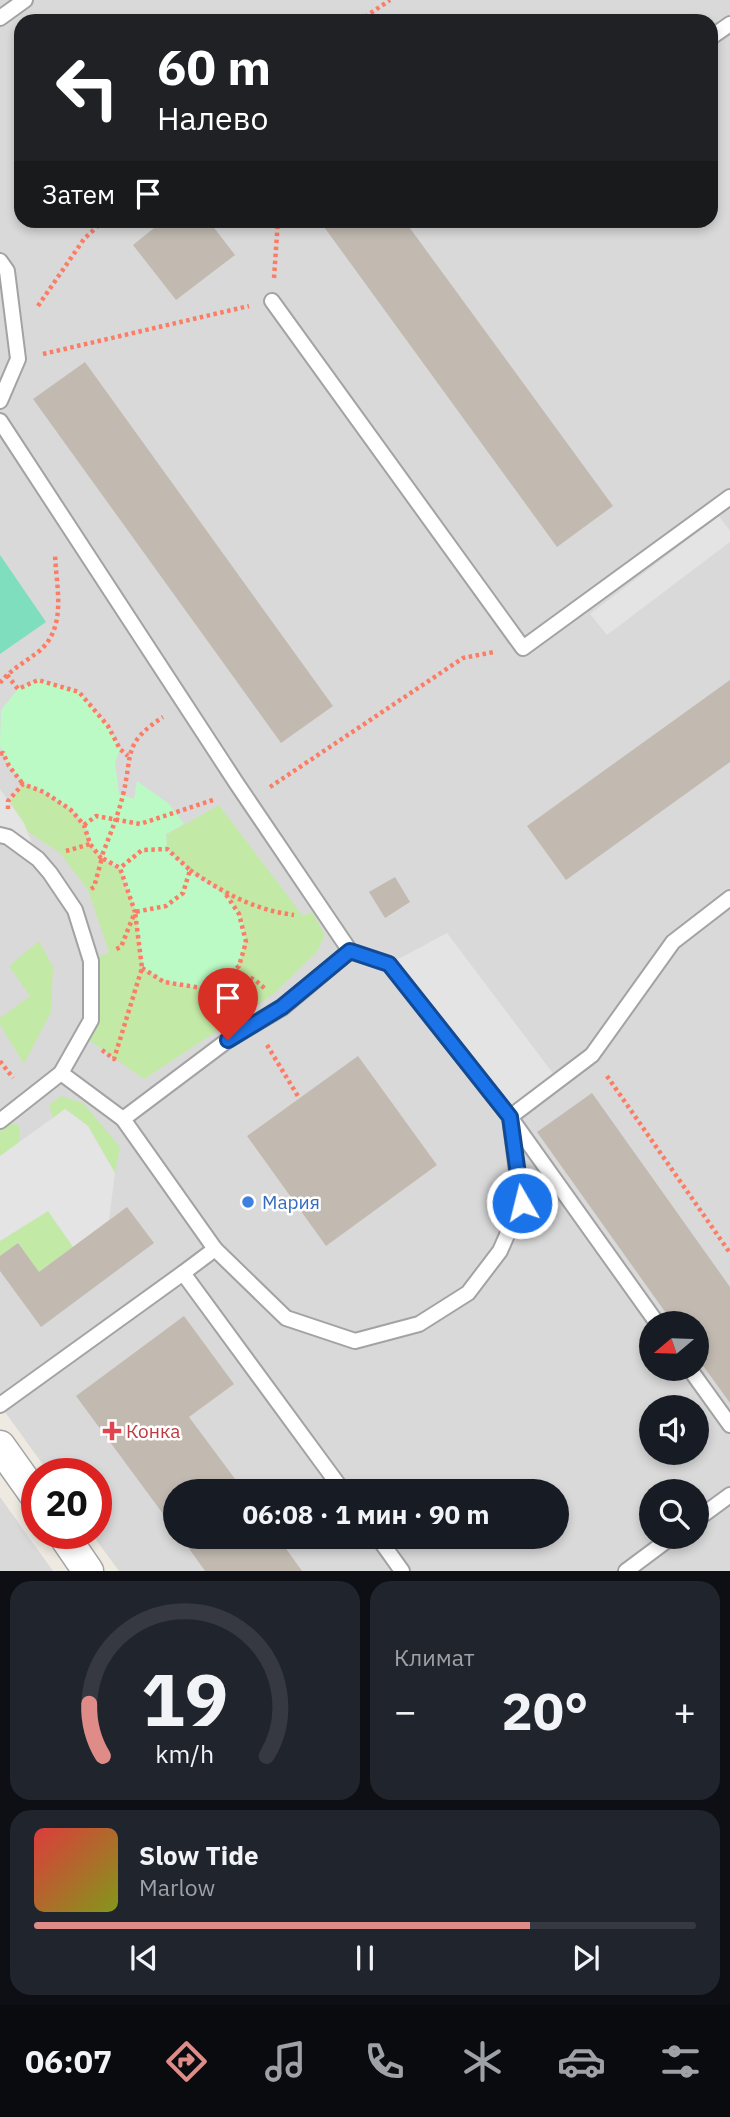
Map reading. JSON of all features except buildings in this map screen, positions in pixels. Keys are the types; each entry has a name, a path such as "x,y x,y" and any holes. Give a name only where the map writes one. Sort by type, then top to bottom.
{"street":[{"path":"0,1446 21,1476"},
{"path":"73,1549 88,1571"}],"lane":[{"path":"0,18 25,0"},
{"path":"0,261 7,271 18,359 0,401"},
{"path":"272,301 523,648 730,497"},
{"path":"0,421 237,784 350,951 389,964 510,1117 648,1311"},
{"path":"0,1121 61,1073 91,1020 91,961 75,910 38,859 4,836"},
{"path":"510,1117 592,1055 673,942 730,898"},
{"path":"123,1119 228,1040 282,1007 350,951"},
{"path":"61,1073 123,1119 215,1248 286,1318 355,1341 419,1324 468,1293 500,1251 522,1203 510,1117"},
{"path":"0,1405 215,1248"},
{"path":"183,1273 334,1479"},
{"path":"698,1381 730,1425"},
{"path":"709,1510 730,1495"},
{"path":"386,1549 402,1571"},
{"path":"626,1571 656,1549"}],"path":[{"path":"369,14 390,0"},
{"path":"35,310 85,239 96,228"},
{"path":"18,359 272,301 277,228"},
{"path":"0,683 41,649 55,629 59,596 55,547 70,528"},
{"path":"249,801 463,658 523,648"},
{"path":"7,675 18,689 38,680 79,692 108,726 120,749 128,756"},
{"path":"0,754 3,754 23,784 44,792 71,810 84,825 90,844 101,858 123,796 128,756 141,732 184,703"},
{"path":"4,836 8,801 23,784"},
{"path":"84,825 96,816 140,824 215,800 237,784"},
{"path":"120,868 142,850 167,849 190,870 225,894 273,912 303,916 320,907"},
{"path":"70,902 94,887 102,858 120,868 135,912 121,947 91,961"},
{"path":"190,870 183,893 166,906 135,912 142,968 164,982 202,988 239,975 256,979 282,1007"},
{"path":"225,894 239,914 246,942 239,966 220,981 209,998 212,1016 228,1040"},
{"path":"254,1024 299,1098"},
{"path":"592,1055 730,1253"}],"shaded area":[{"path":"0,0 730,0 730,1571 119,1571 103,1549 112,1549 112,1458 38,1458 0,1405"},
{"path":"719,516 730,531 730,542 607,635 590,614"},
{"path":"0,789 24,823 38,859 0,835"},
{"path":"447,933 558,1080 510,1117 389,964"},
{"path":"65,1109 88,1126 115,1173 109,1220 73,1247 48,1211 0,1241 0,1156"},
{"path":"0,1497 21,1526 21,1549 37,1549 53,1571 0,1571"}],"green space":[{"path":"0,555 46,622 0,654"},
{"path":"38,680 79,692 108,726 120,749 115,763 119,794 134,799 137,781 169,804 184,824 166,834 167,850 190,872 229,900 239,913 243,925 244,948 234,969 226,977 215,983 195,987 179,985 143,968 136,912 120,868 103,858 91,844 85,824 72,810 24,783 9,766 0,746 1,710 18,689"},
{"path":"24,784 44,793 71,811 84,826 89,844 101,858 98,869 102,859 119,869 136,913 142,968 163,980 179,985 203,987 226,978 240,960 245,937 235,906 168,849 166,835 219,805 303,916 312,912 325,935 316,953 272,995 144,1079 82,1035 91,961 109,952 88,890 60,853 27,831 10,801"},
{"path":"39,941 53,967 51,1012 24,1064 0,1025 0,1018 30,996 9,966"},
{"path":"61,1096 83,1103 120,1147 115,1173 88,1126 66,1109 53,1118 49,1105"},
{"path":"11,1124 19,1125 20,1142 0,1156 0,1131"},
{"path":"48,1211 73,1247 39,1272 18,1243 0,1256 0,1241"}],"place":[{"name":"Мария","path":"248,1202"},
{"name":"Конка","path":"112,1431"}],"route":[{"path":"228,1040 282,1007 350,951 389,964 510,1117 522,1203"}]}
